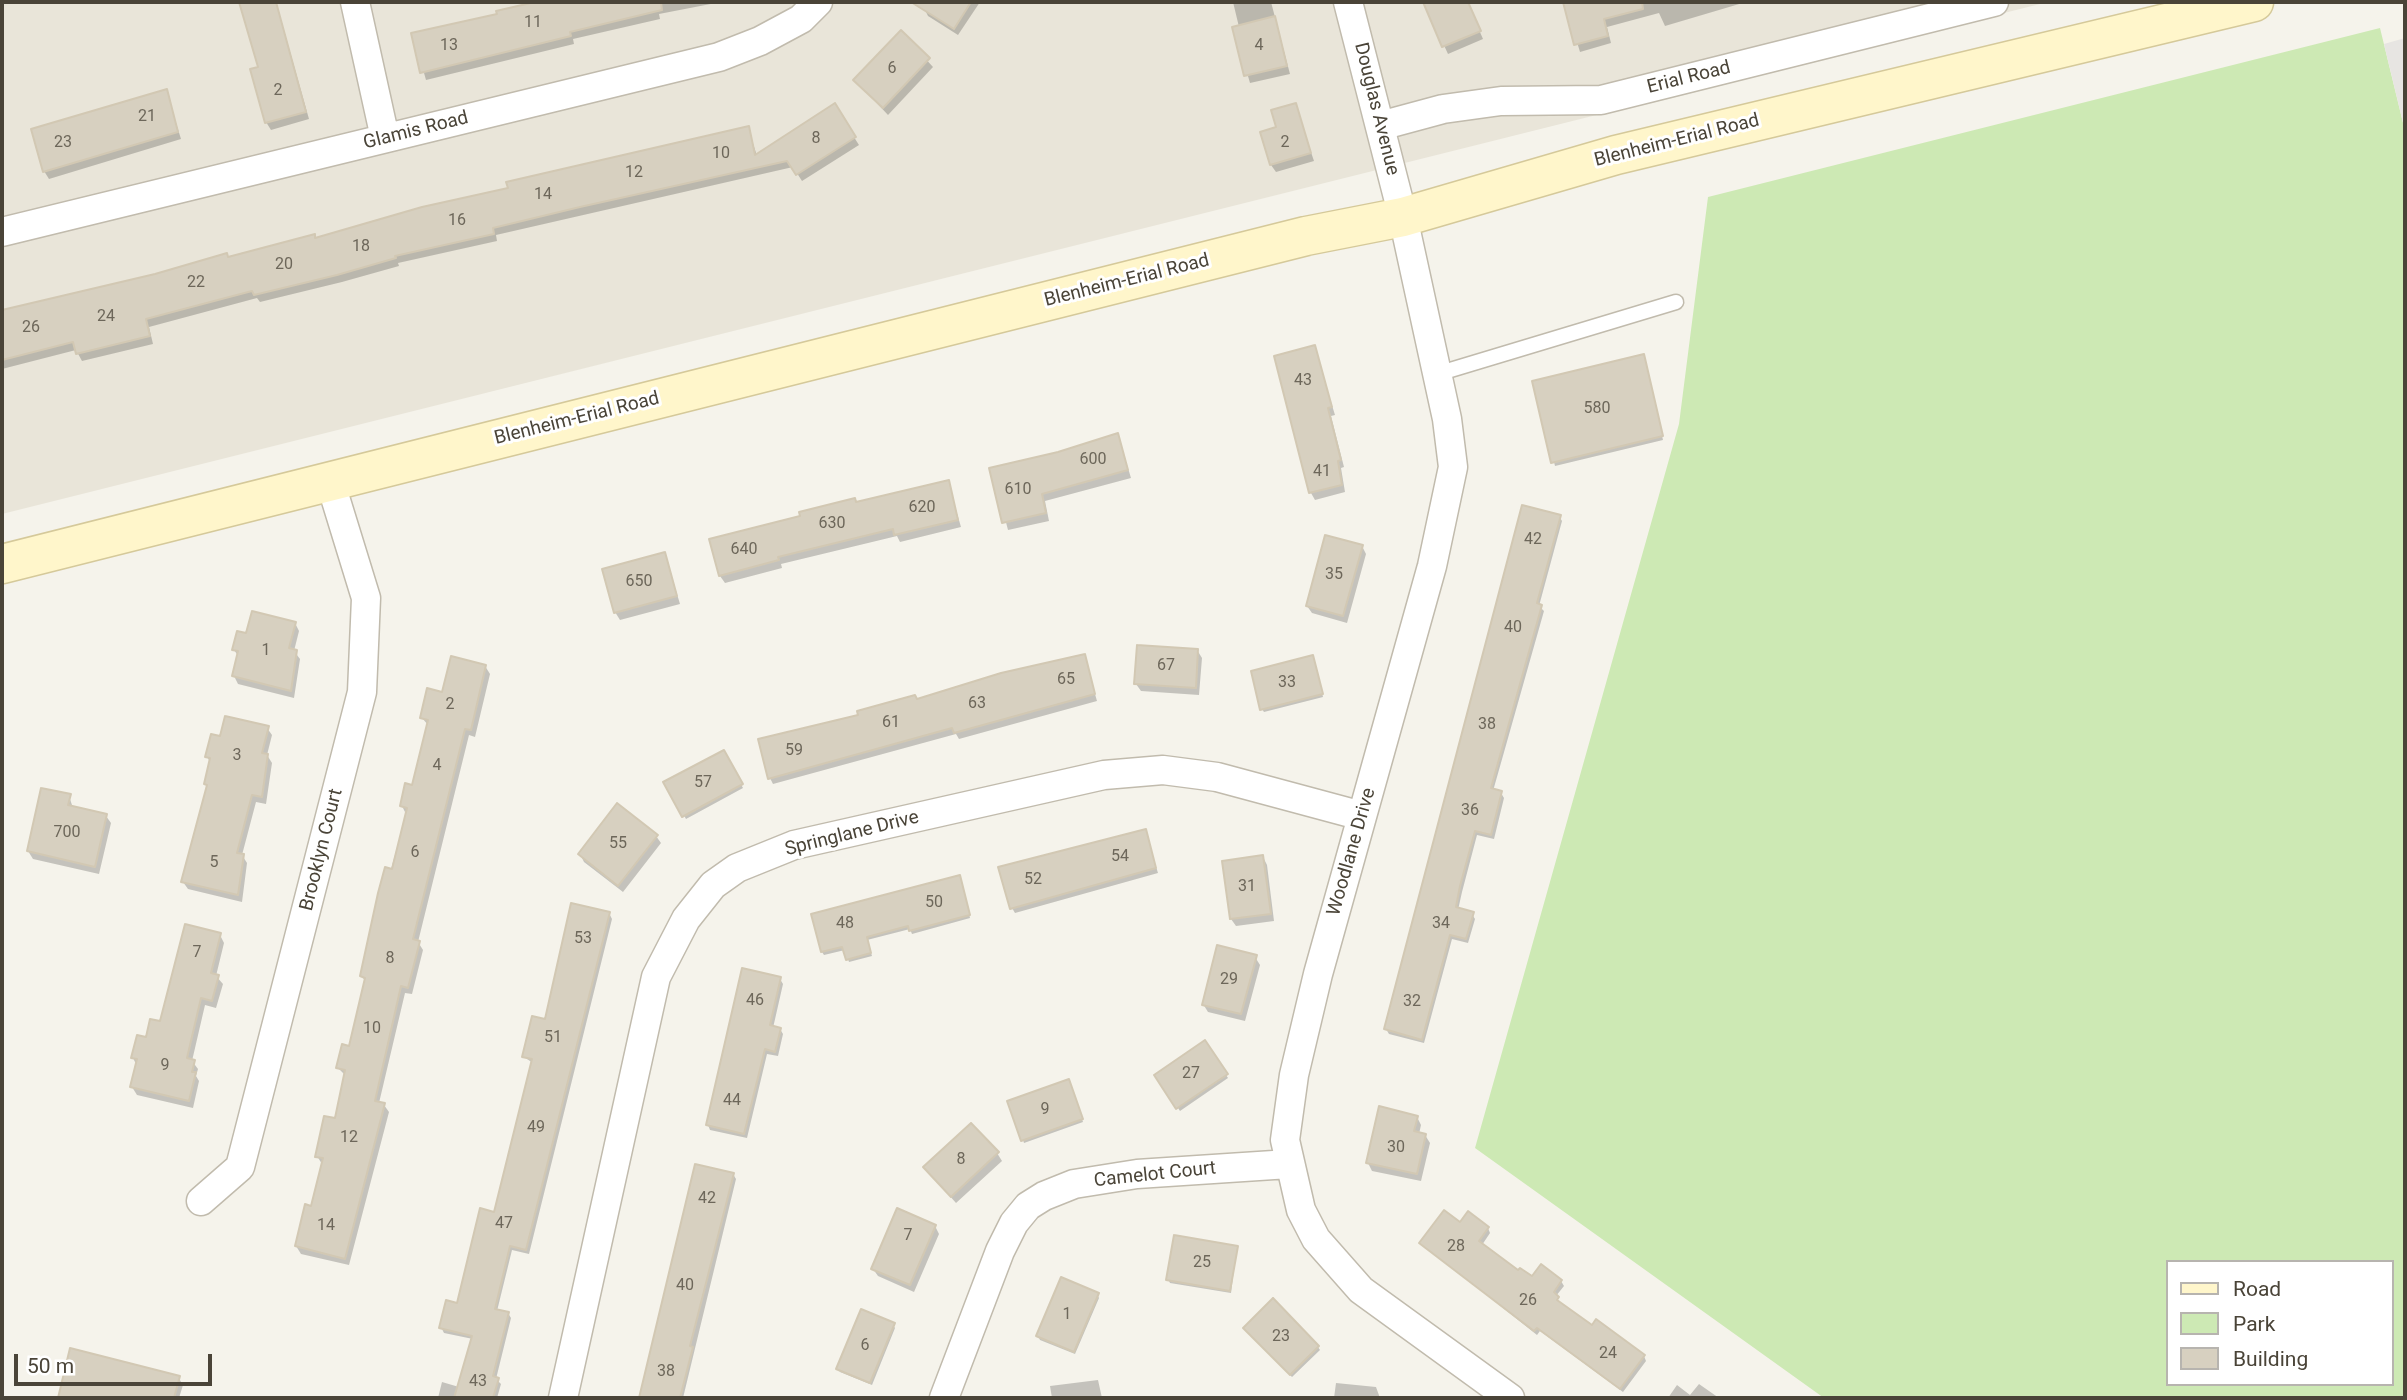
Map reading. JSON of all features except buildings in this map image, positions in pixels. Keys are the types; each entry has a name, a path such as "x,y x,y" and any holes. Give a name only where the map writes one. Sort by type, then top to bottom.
{"main road":[{"name":"Blenheim-Erial Road","path":"2,564 1306,236 1403,217 1616,155 2254,2"}],"street":[{"path":"355,2 385,138"},
{"name":"Glamis Road","path":"2,232 719,57 760,41 800,19 818,2"},
{"name":"Douglas Avenue","path":"1348,2 1403,217"},
{"name":"Erial Road","path":"1380,126 1443,109 1501,100 1601,100 1994,2"},
{"name":"Woodlane Drive","path":"1403,217 1437,374 1453,467 1432,566 1294,1074 1285,1140 1301,1210 1316,1239 1361,1290 1495,1394"},
{"name":"Brooklyn Court","path":"201,1200 240,1167 362,692 366,598 330,481"},
{"name":"Springlane Drive","path":"563,1398 656,977 686,919 713,885 737,868 794,845 1104,775 1163,770 1217,777 1362,816"},
{"name":"Camelot Court","path":"944,1398 1000,1251 1014,1223 1028,1206 1044,1196 1074,1184 1137,1174 1289,1164"}],"lane":[{"path":"1437,374 1676,302"}],"shaded area":[{"path":"2,2 2048,2 2,514"},
{"path":"2405,38 2405,131 2384,44"}],"green space":[{"path":"2380,28 2405,131 2405,1398 1824,1398 1475,1148 1679,424 1708,197"}]}
